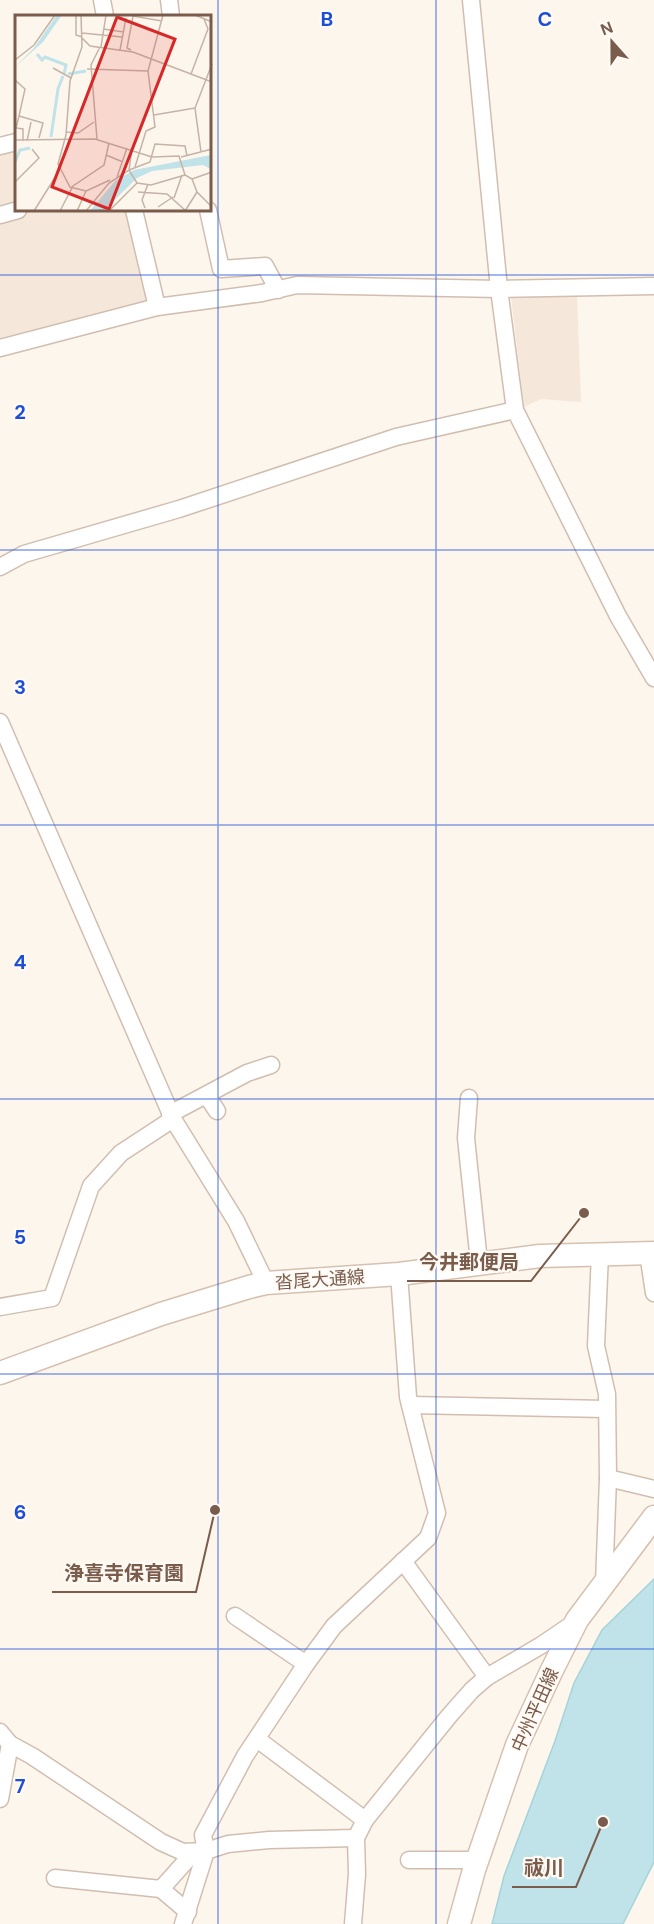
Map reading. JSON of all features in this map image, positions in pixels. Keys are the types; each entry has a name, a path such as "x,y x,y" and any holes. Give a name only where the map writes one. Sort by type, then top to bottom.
{"main road":[{"name":"沓尾大通線","path":"0,1373 161,1314 266,1283 399,1274 540,1256 651,1253"},
{"name":"中州平田線","path":"459,1924 478,1860 518,1745 577,1620 654,1517"}],"street":[{"path":"102,0 105,15"},
{"path":"169,0 171,15"},
{"path":"471,0 499,289 515,410 618,616 654,678"},
{"path":"0,146 15,142"},
{"path":"0,215 15,211"},
{"path":"134,212 157,308"},
{"path":"208,212 221,269 265,266 278,290"},
{"path":"0,348 157,308 278,290 297,285 499,289 654,286"},
{"path":"0,567 24,554 179,509 396,437 515,410"},
{"path":"0,722 172,1117 236,1221 266,1283"},
{"path":"0,1307 52,1298 91,1186 121,1153 172,1117 207,1096 247,1073 271,1065"},
{"path":"207,1096 217,1112"},
{"path":"469,1098 466,1137 479,1263"},
{"path":"651,1253 654,1293"},
{"path":"600,1254 596,1346 607,1394 608,1478 604,1584"},
{"path":"186,1918 203,1835 245,1756 334,1626 428,1538 437,1513 408,1397 399,1274"},
{"path":"410,1405 606,1409"},
{"path":"608,1478 654,1489"},
{"path":"403,1561 487,1677"},
{"path":"236,1616 306,1664"},
{"path":"353,1924 357,1874 356,1838 365,1820 449,1716 487,1677 540,1646 577,1620"},
{"path":"0,1799 5,1738 161,1842 183,1852 269,1840 356,1838"},
{"path":"257,1739 365,1820"},
{"path":"160,1889 200,1851"},
{"path":"410,1860 478,1860"},
{"path":"55,1878 160,1889 186,1918"}],"shaded area":[{"path":"15,145 15,212 129,212 151,302 0,339 0,148"},
{"path":"577,295 581,402 541,399 524,407 511,297"}],"water":[{"path":"654,1579 654,1862 623,1924 492,1924 504,1876 555,1741 574,1683 602,1630"}],"place":[{"name":"今井郵便局","path":"584,1213"},
{"name":"浄喜寺保育園","path":"215,1510"},
{"name":"祓川","path":"603,1822"}]}
